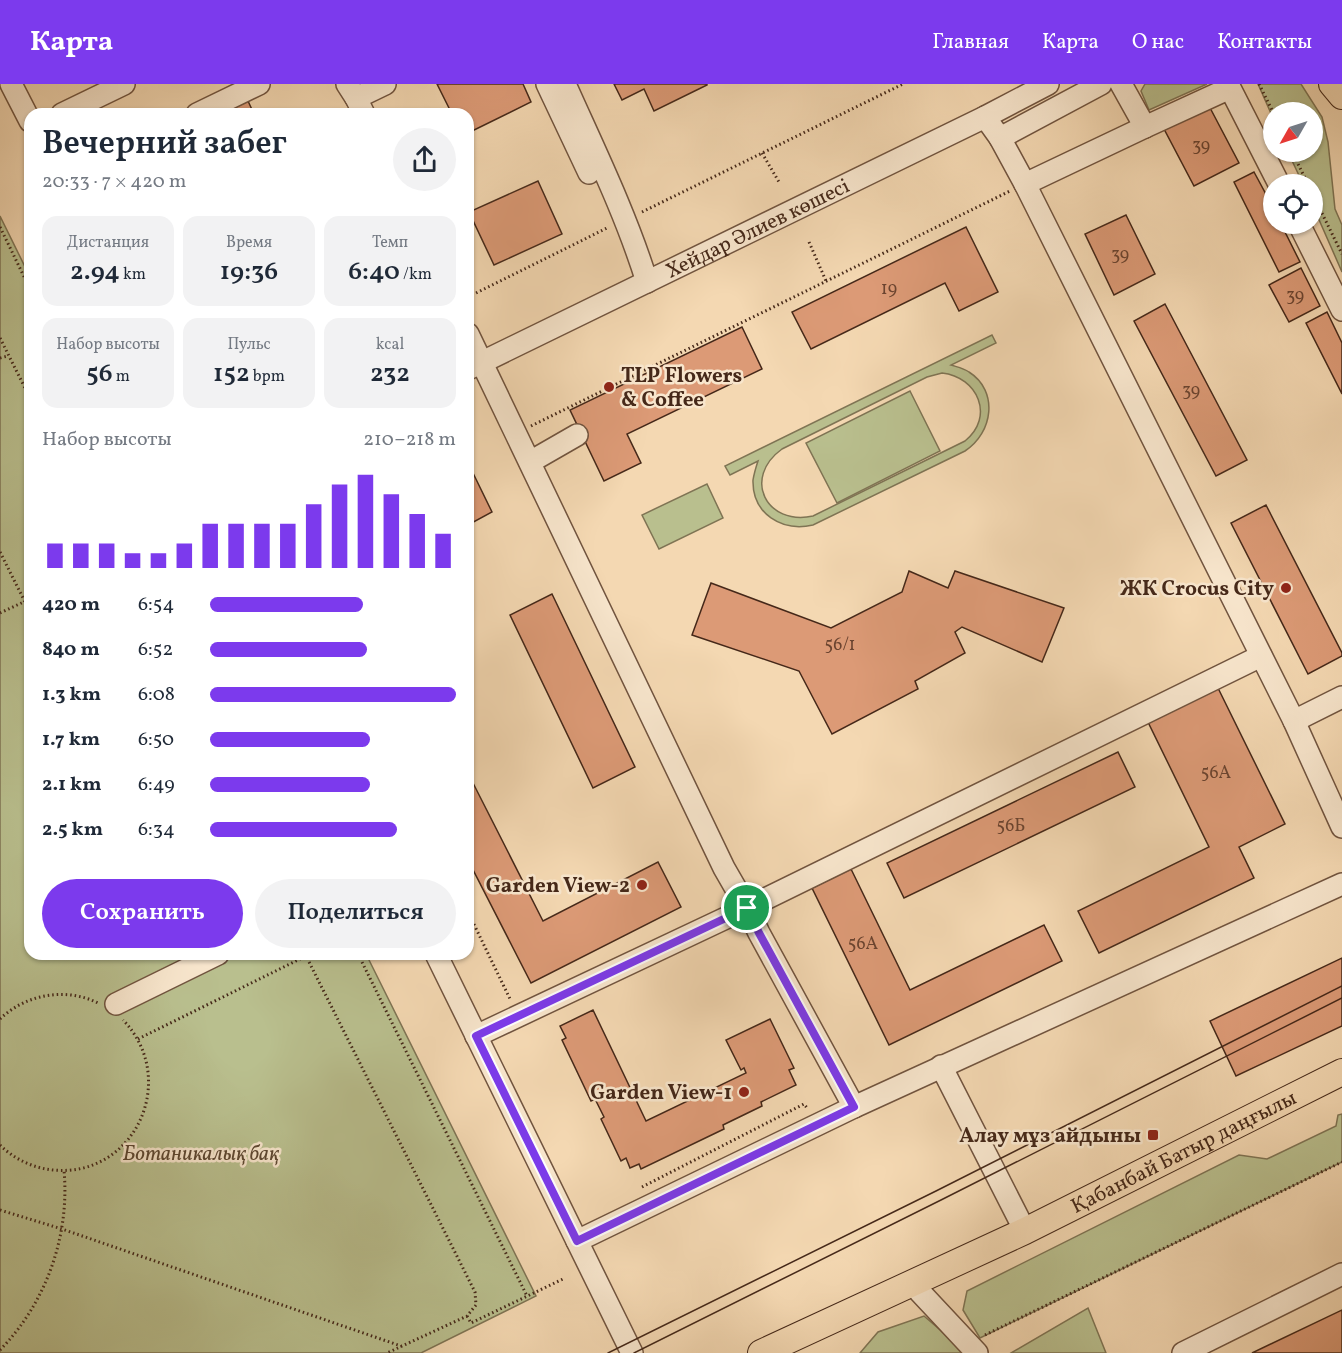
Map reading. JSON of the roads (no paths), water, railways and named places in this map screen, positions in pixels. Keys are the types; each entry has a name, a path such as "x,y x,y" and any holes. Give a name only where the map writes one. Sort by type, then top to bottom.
{"main road":[{"path":"1332,84 1342,94"},
{"path":"1338,84 1342,94"},
{"name":"Қабанбай Батыр даңғылы","path":"761,1353 1024,1231 1342,1072"},
{"name":"Қабанбай Батыр даңғылы","path":"791,1353 966,1267 1024,1231"}],"street":[{"path":"11,84 24,109"},
{"path":"74,108 124,84"},
{"path":"209,108 259,84"},
{"path":"356,99 385,84"},
{"path":"546,84 637,250 647,282"},
{"path":"565,84 620,222"},
{"name":"Хейдар Әлиев көшесі","path":"475,366 985,117 1023,89 1048,84"},
{"path":"1000,138 1101,84"},
{"path":"1121,84 1145,127"},
{"path":"1025,184 1230,88 1274,174"},
{"path":"985,117 1000,138 1025,184 1294,721 1342,827"},
{"path":"1304,234 1342,310"},
{"path":"475,366 516,433 724,868 854,1107"},
{"path":"530,462 577,435"},
{"path":"476,1036 747,908 1261,656"},
{"path":"1294,721 1342,697"},
{"path":"577,1241 941,1066 1342,884"},
{"path":"113,1009 207,960"},
{"path":"439,960 632,1353"},
{"path":"941,1066 1024,1231"},
{"path":"1184,1353 1342,1274"},
{"path":"919,1291 973,1348"}],"tram line":[{"path":"608,1353 1342,986"},
{"path":"634,1353 1342,998"}],"place":[{"name":"TLP Flowers & Coffee","path":"609,387"},
{"name":"ЖК Crocus City","path":"1286,588"},
{"name":"Garden View-2","path":"642,885"},
{"name":"Garden View-1","path":"744,1092"},
{"name":"Алау мұз айдыны","path":"1153,1135"}],"park label":[{"name":"Ботаникалық бақ","path":"201,1153"}]}
